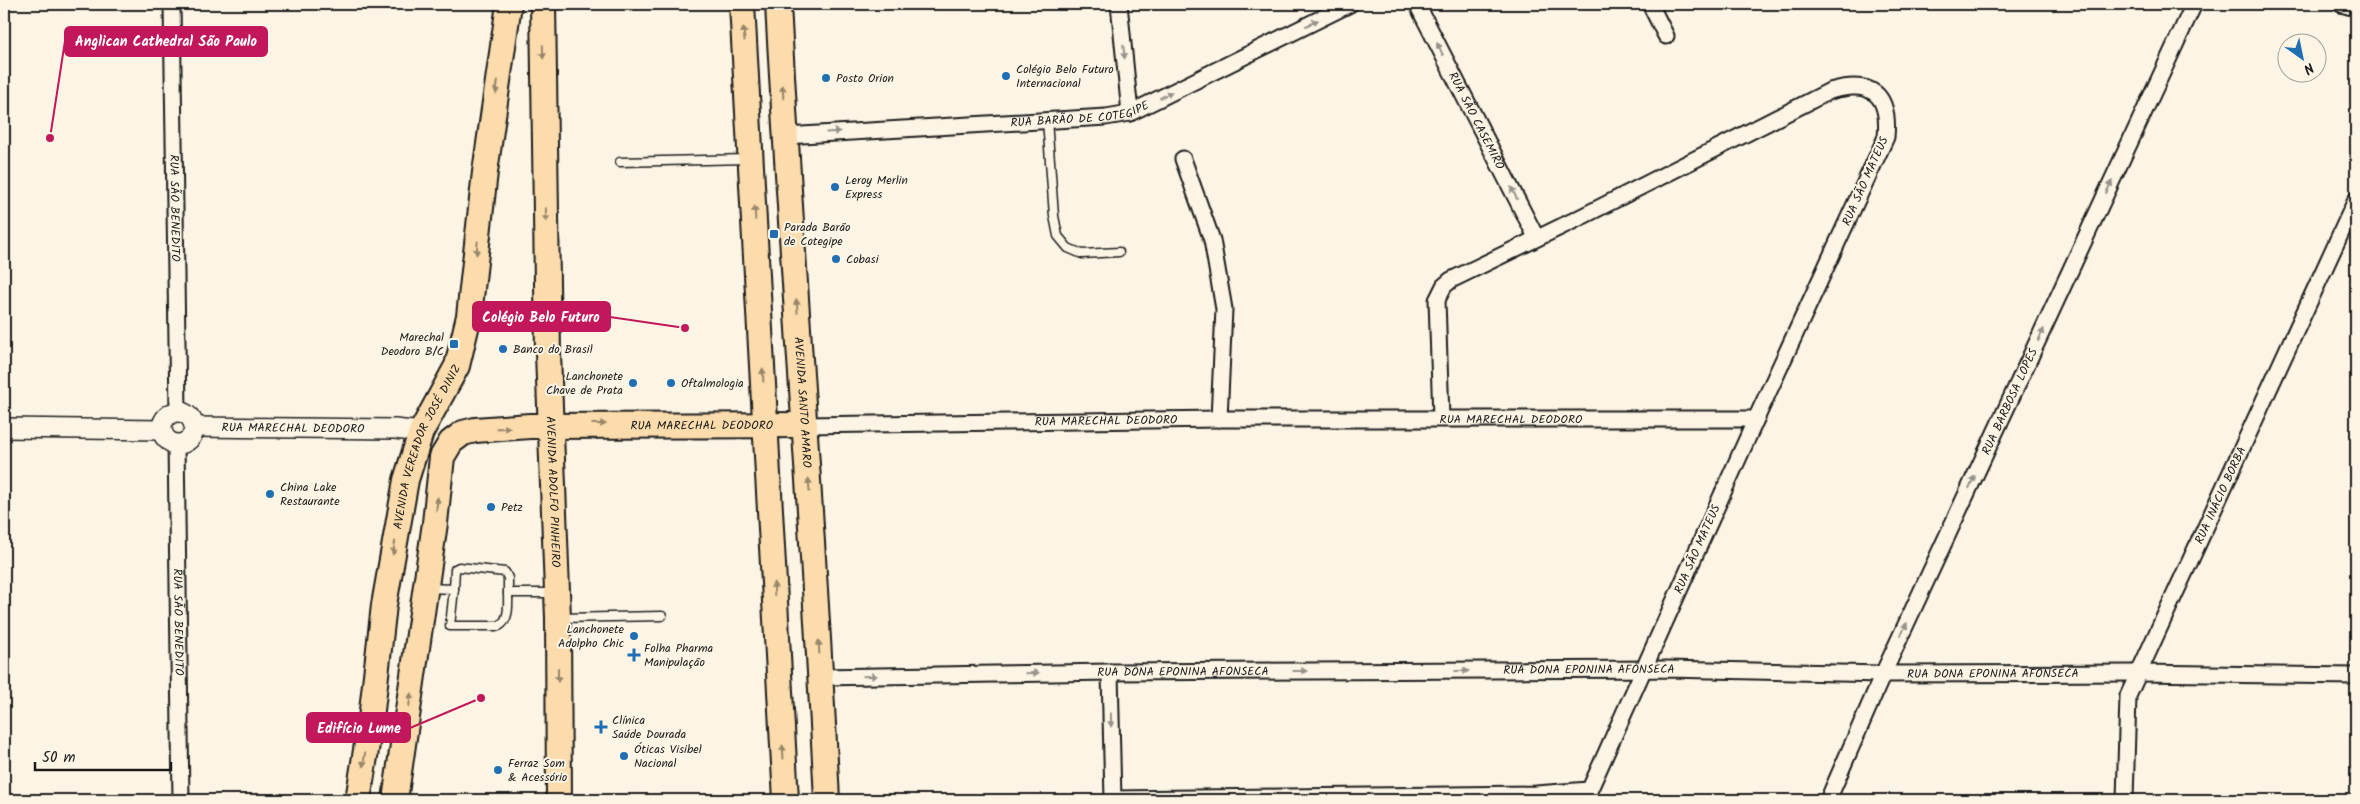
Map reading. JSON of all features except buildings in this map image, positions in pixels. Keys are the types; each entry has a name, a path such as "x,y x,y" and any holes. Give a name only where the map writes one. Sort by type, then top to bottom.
{"main road":[{"name":"AVENIDA VEREADOR JOSÉ DINIZ","path":"358,800 386,595 406,480 421,432 457,366 469,316 485,172 510,4"},
{"name":"AVENIDA ADOLFO PINHEIRO","path":"543,4 551,425 558,618 559,800"},
{"path":"742,4 786,800"},
{"name":"AVENIDA SANTO AMARO","path":"778,4 821,677 827,800"},
{"name":"RUA MARECHAL DEODORO","path":"458,436 474,430 551,425 805,425"},
{"name":"AVENIDA VEREADOR JOSÉ DINIZ","path":"395,800 426,588 442,457 451,442 458,436"}],"street":[{"name":"RUA SÃO BENEDITO","path":"172,4 178,412"},
{"path":"1119,4 1130,113"},
{"name":"RUA BARÃO DE COTEGIPE","path":"785,136 1106,117 1130,113 1350,4"},
{"name":"RUA SÃO CASEMIRO","path":"1417,4 1536,237"},
{"path":"1650,4 1666,36"},
{"name":"RUA BARBOSA LOPES","path":"1828,800 1883,674 2194,4"},
{"path":"2341,4 2356,8"},
{"name":"RUA SÃO MATEUS","path":"1441,418 1437,309 1440,293 1451,280 1536,237 1581,217 1830,91 1847,87 1861,87 1874,91 1881,97 1888,121 1886,137 1756,419 1587,795"},
{"path":"1183,158 1212,240 1224,309 1219,419"},
{"name":"RUA INÁCIO BORBA","path":"2125,800 2128,696 2356,200"},
{"path":"178,412 189,416 194,427 189,439 176,444 164,436 162,430 166,417 178,412"},
{"name":"RUA MARECHAL DEODORO","path":"805,425 1219,419 1756,419"},
{"name":"RUA MARECHAL DEODORO","path":"194,427 395,429 421,432"},
{"path":"4,428 162,430"},
{"name":"RUA SÃO BENEDITO","path":"176,444 181,800"},
{"name":"RUA DONA EPONINA AFONSECA","path":"821,677 1110,672 1644,670 1883,674 2139,672 2356,676"},
{"path":"1110,672 1113,800 1536,794 1587,795"}],"lane":[{"path":"1047,120 1054,216 1058,236 1068,248 1082,254 1119,252"},
{"path":"620,162 752,159"},
{"path":"459,567 505,572 508,578 508,593 506,617 504,623 499,626 450,626 455,569 459,567"},
{"path":"426,588 454,589"},
{"path":"508,593 557,593"},
{"path":"558,618 662,616"}],"place":[{"name":"Colégio Belo Futuro Internacional","path":"1006,76"},
{"name":"Posto Orion","path":"826,78"},
{"name":"Anglican Cathedral São Paulo","path":"50,138"},
{"name":"Leroy Merlin Express","path":"835,187"},
{"name":"Parada Barão de Cotegipe","path":"774,234"},
{"name":"Cobasi","path":"836,259"},
{"name":"Colégio Belo Futuro","path":"685,328"},
{"name":"Marechal Deodoro B/C","path":"454,344"},
{"name":"Banco do Brasil","path":"503,349"},
{"name":"Lanchonete Chave de Prata","path":"633,383"},
{"name":"Oftalmologia","path":"671,383"},
{"name":"China Lake Restaurante","path":"270,494"},
{"name":"Petz","path":"491,507"},
{"name":"Lanchonete Adolpho Chic","path":"634,636"},
{"name":"Folha Pharma Manipulação","path":"634,655"},
{"name":"Edifício Lume","path":"481,698"},
{"name":"Clínica Saúde Dourada","path":"601,727"},
{"name":"Óticas Visibel Nacional","path":"624,756"},
{"name":"Ferraz Som & Acessório","path":"498,770"}]}
